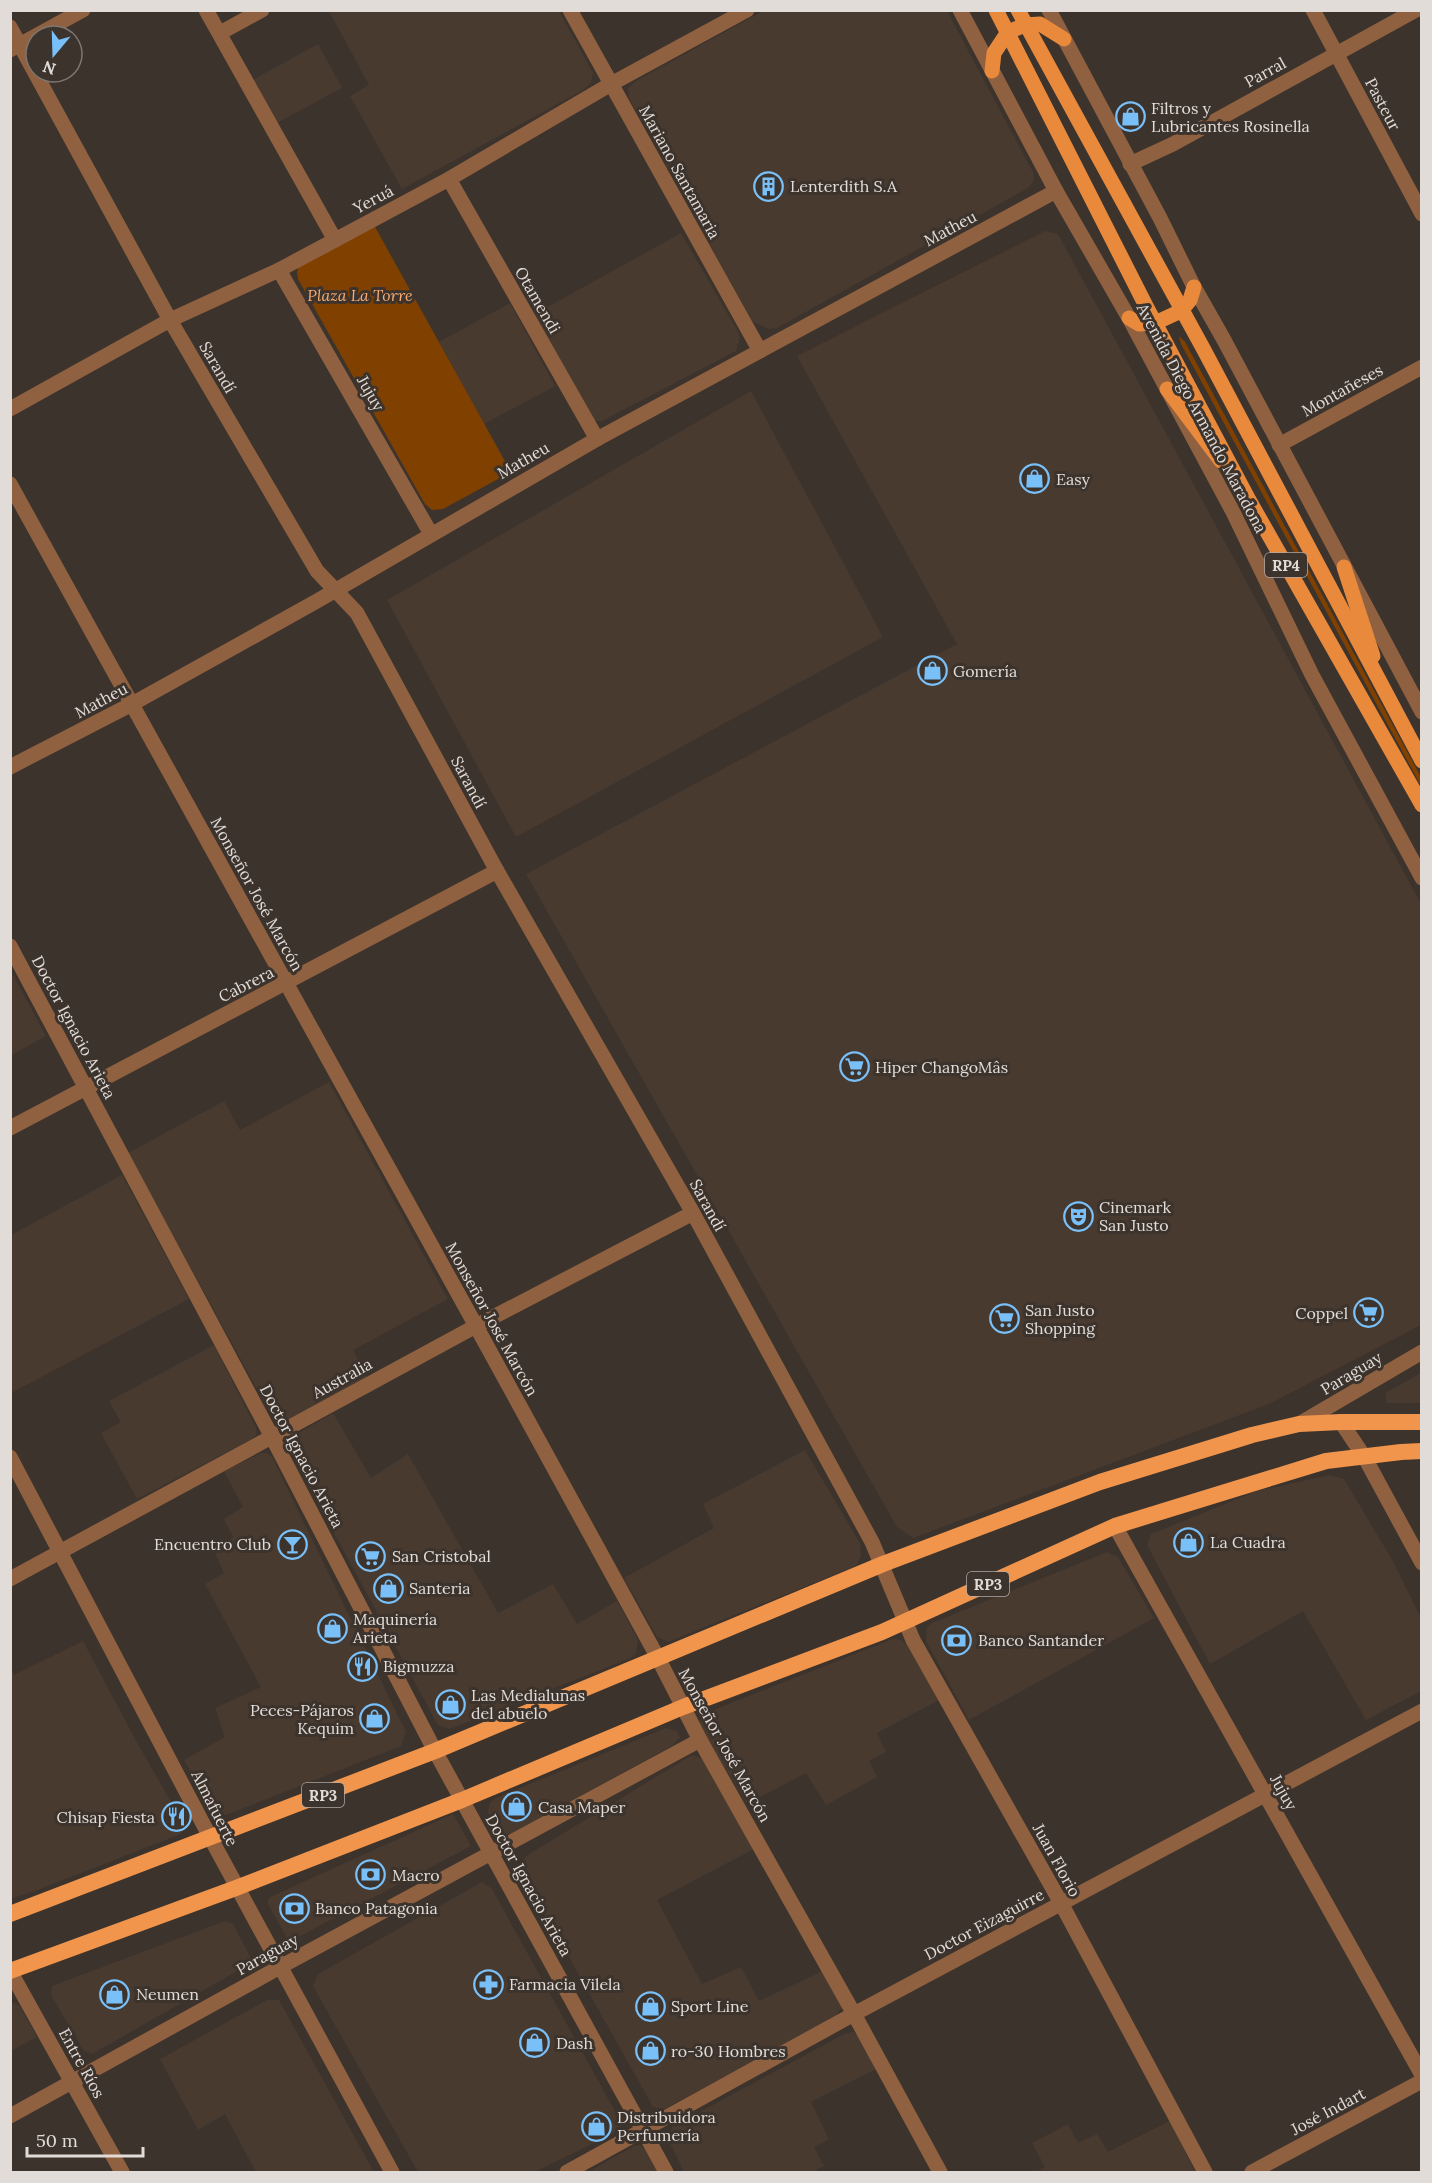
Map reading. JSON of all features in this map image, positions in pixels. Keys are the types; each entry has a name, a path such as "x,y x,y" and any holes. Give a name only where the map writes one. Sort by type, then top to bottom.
{"highway":[{"name":"RP3","path":"10,1914 435,1751 883,1564 1100,1482 1252,1435 1299,1424 1422,1422"},
{"name":"RP3","path":"11,1971 236,1888 462,1800 682,1707 869,1637 1115,1526 1326,1461 1422,1451"}],"main road":[{"name":"Avenida Diego Armando Maradona","path":"996,10 1155,323 1250,500 1422,805"},
{"name":"Avenida Diego Armando Maradona","path":"1018,10 1422,761"},
{"path":"992,71 994,53 1008,32 1025,25 1040,24 1064,39"},
{"path":"1129,318 1139,324 1155,323 1181,311 1190,300 1194,287"},
{"path":"1167,389 1250,500"},
{"path":"1344,567 1386,696"}],"street":[{"path":"15,47 83,10"},
{"path":"206,10 334,240"},
{"path":"220,33 262,10"},
{"name":"Mariano Santamaria","path":"570,10 760,351"},
{"name":"Yeruá","path":"10,410 170,320 279,270 448,179 611,84 747,10"},
{"name":"Avenida Diego Armando Maradona","path":"960,10 1056,191 1129,318 1233,512 1312,675 1422,878"},
{"path":"1049,10 1194,287 1422,712"},
{"name":"Pasteur","path":"1312,10 1422,214"},
{"name":"Parral","path":"1130,164 1173,144 1416,10"},
{"name":"Sarandí","path":"10,27 15,47 170,320 317,571 357,613 497,871 693,1213 883,1564"},
{"name":"Otamendi","path":"448,179 597,439"},
{"name":"Matheu","path":"10,768 132,704 597,439 1056,191"},
{"name":"Jujuy","path":"279,270 431,534"},
{"name":"Montañeses","path":"1279,444 1422,367"},
{"name":"Monseñor José Marcón","path":"10,484 476,1326 658,1658 700,1740 940,2172"},
{"name":"Cabrera","path":"10,1128 497,871"},
{"name":"Doctor Ignacio Arieta","path":"10,945 272,1437 435,1751 666,2172"},
{"name":"Australia","path":"10,1580 476,1326 693,1213"},
{"name":"Paraguay","path":"1299,1424 1422,1352"},
{"path":"1341,1422 1365,1458 1422,1563"},
{"name":"Almafuerte","path":"10,1457 62,1552 236,1888 392,2172"},
{"name":"Jujuy","path":"1115,1526 1422,2075"},
{"name":"Juan Florio","path":"883,1564 913,1640 1061,1903 1205,2172"},
{"name":"Doctor Eizaguirre","path":"567,2172 854,2014 1422,1711"},
{"name":"Paraguay","path":"10,2116 700,1740"},
{"name":"Entre Ríos","path":"11,1971 122,2172"},
{"name":"José Indart","path":"1252,2172 1422,2081"}],"shaded area":[{"path":"329,11 559,11 593,73 591,82 583,90 402,189 350,96 369,85"},
{"name":"Lenterdith S.A","path":"763,11 947,11 1033,172 1034,181 1028,188 777,328 769,329 752,321 629,98 628,88 636,81"},
{"path":"318,44 342,88 275,124 251,81"},
{"path":"1045,231 1058,234 1421,904 1421,1325 1269,1404 913,1538 897,1527 526,874 957,644 797,356"},
{"path":"681,233 737,330 740,337 736,351 602,421 596,421 592,419 533,315"},
{"path":"510,303 555,386 484,424 439,342"},
{"path":"751,391 883,637 516,837 387,600"},
{"path":"11,971 46,1036 10,1055"},
{"path":"329,1082 448,1299 353,1350 368,1379 287,1422 281,1423 273,1418 128,1153 224,1101 240,1130"},
{"path":"122,1175 189,1299 11,1393 11,1235"},
{"path":"214,1345 256,1428 256,1435 137,1499 101,1433 121,1422 109,1401"},
{"path":"1421,1373 1421,1403 1387,1403 1385,1393"},
{"path":"333,1413 371,1478 408,1454 498,1613 553,1584 577,1624 617,1601 638,1640 636,1653 631,1658 450,1729 438,1725 290,1452 289,1446 294,1436"},
{"path":"805,1450 860,1543 861,1556 857,1564 668,1642 657,1637 624,1578 714,1528 703,1504"},
{"path":"261,1453 267,1453 272,1457 406,1732 401,1746 221,1817 213,1810 184,1760 225,1737 215,1708 261,1687 205,1584 224,1573 213,1548 233,1537 224,1519 243,1507 224,1471"},
{"path":"1330,1475 1344,1479 1393,1561 1421,1618 1421,1691 1366,1720 1303,1611 1210,1664 1147,1545 1151,1534 1257,1491"},
{"path":"1107,1552 1118,1557 1154,1618 969,1720 926,1641 927,1627"},
{"path":"893,1639 901,1640 908,1645 941,1699 877,1733 886,1752 869,1761 877,1777 826,1805 806,1773 747,1804 700,1726 703,1714"},
{"path":"83,1641 184,1824 181,1834 11,1899 11,1668 14,1675"},
{"path":"666,1728 677,1731 680,1737 673,1745 512,1834 496,1832 488,1811 490,1802 498,1797"},
{"path":"692,1755 701,1758 710,1766 756,1848 657,1900 702,1984 741,1967 759,2001 825,1970 844,2004 833,2020 664,2109 653,2107 521,1869 526,1856"},
{"path":"453,1814 471,1846 289,1942 267,1902 270,1897"},
{"path":"482,1882 492,1889 621,2122 618,2131 535,2172 418,2172 313,1986 318,1974"},
{"path":"225,1921 233,1924 253,1962 92,2054 84,2051 51,1995 52,1986"},
{"path":"267,2000 279,2000 374,2172 256,2172 225,2114 198,2130 160,2059"},
{"path":"11,2002 19,2005 37,2037 11,2051"},
{"path":"853,2032 861,2037 878,2068 811,2102 829,2139 814,2147 824,2166 812,2172 684,2172 670,2143 669,2135 672,2127 846,2033"},
{"path":"1170,2121 1195,2172 1035,2172 1045,2167 1032,2143 1068,2124 1078,2143 1097,2134 1108,2152"},
{"path":"640,2145 647,2151 659,2172 588,2172 634,2146"}],"green space":[{"name":"Plaza La Torre","path":"374,225 511,472 443,509 432,510 425,504 298,279 299,266"},
{"path":"1179,336 1185,342 1421,777 1421,786 1181,344"}],"place":[{"name":"Filtros y Lubricantes Rosinella","path":"1130,117"},
{"name":"Lenterdith S.A","path":"769,186"},
{"name":"Easy","path":"1035,479"},
{"name":"Gomería","path":"932,671"},
{"name":"Hiper ChangoMâs","path":"854,1067"},
{"name":"Cinemark San Justo","path":"1078,1216"},
{"name":"Coppel","path":"1369,1313"},
{"name":"San Justo Shopping","path":"1004,1319"},
{"name":"La Cuadra","path":"1189,1542"},
{"name":"Encuentro Club","path":"292,1544"},
{"name":"San Cristobal","path":"371,1556"},
{"name":"Santeria","path":"388,1588"},
{"name":"Maquinería Arieta","path":"332,1628"},
{"name":"Banco Santander","path":"957,1640"},
{"name":"Bigmuzza","path":"362,1666"},
{"name":"Las Medialunas del abuelo","path":"450,1704"},
{"name":"Peces-Pájaros Kequim","path":"375,1719"},
{"name":"Casa Maper","path":"517,1807"},
{"name":"Chisap Fiesta","path":"176,1817"},
{"name":"Macro","path":"371,1875"},
{"name":"Banco Patagonia","path":"294,1908"},
{"name":"Farmacia Vilela","path":"488,1984"},
{"name":"Neumen","path":"115,1994"},
{"name":"Sport Line","path":"650,2006"},
{"name":"Dash","path":"535,2043"},
{"name":"ro-30 Hombres","path":"650,2051"},
{"name":"Distribuidora Perfumería","path":"596,2126"}]}
